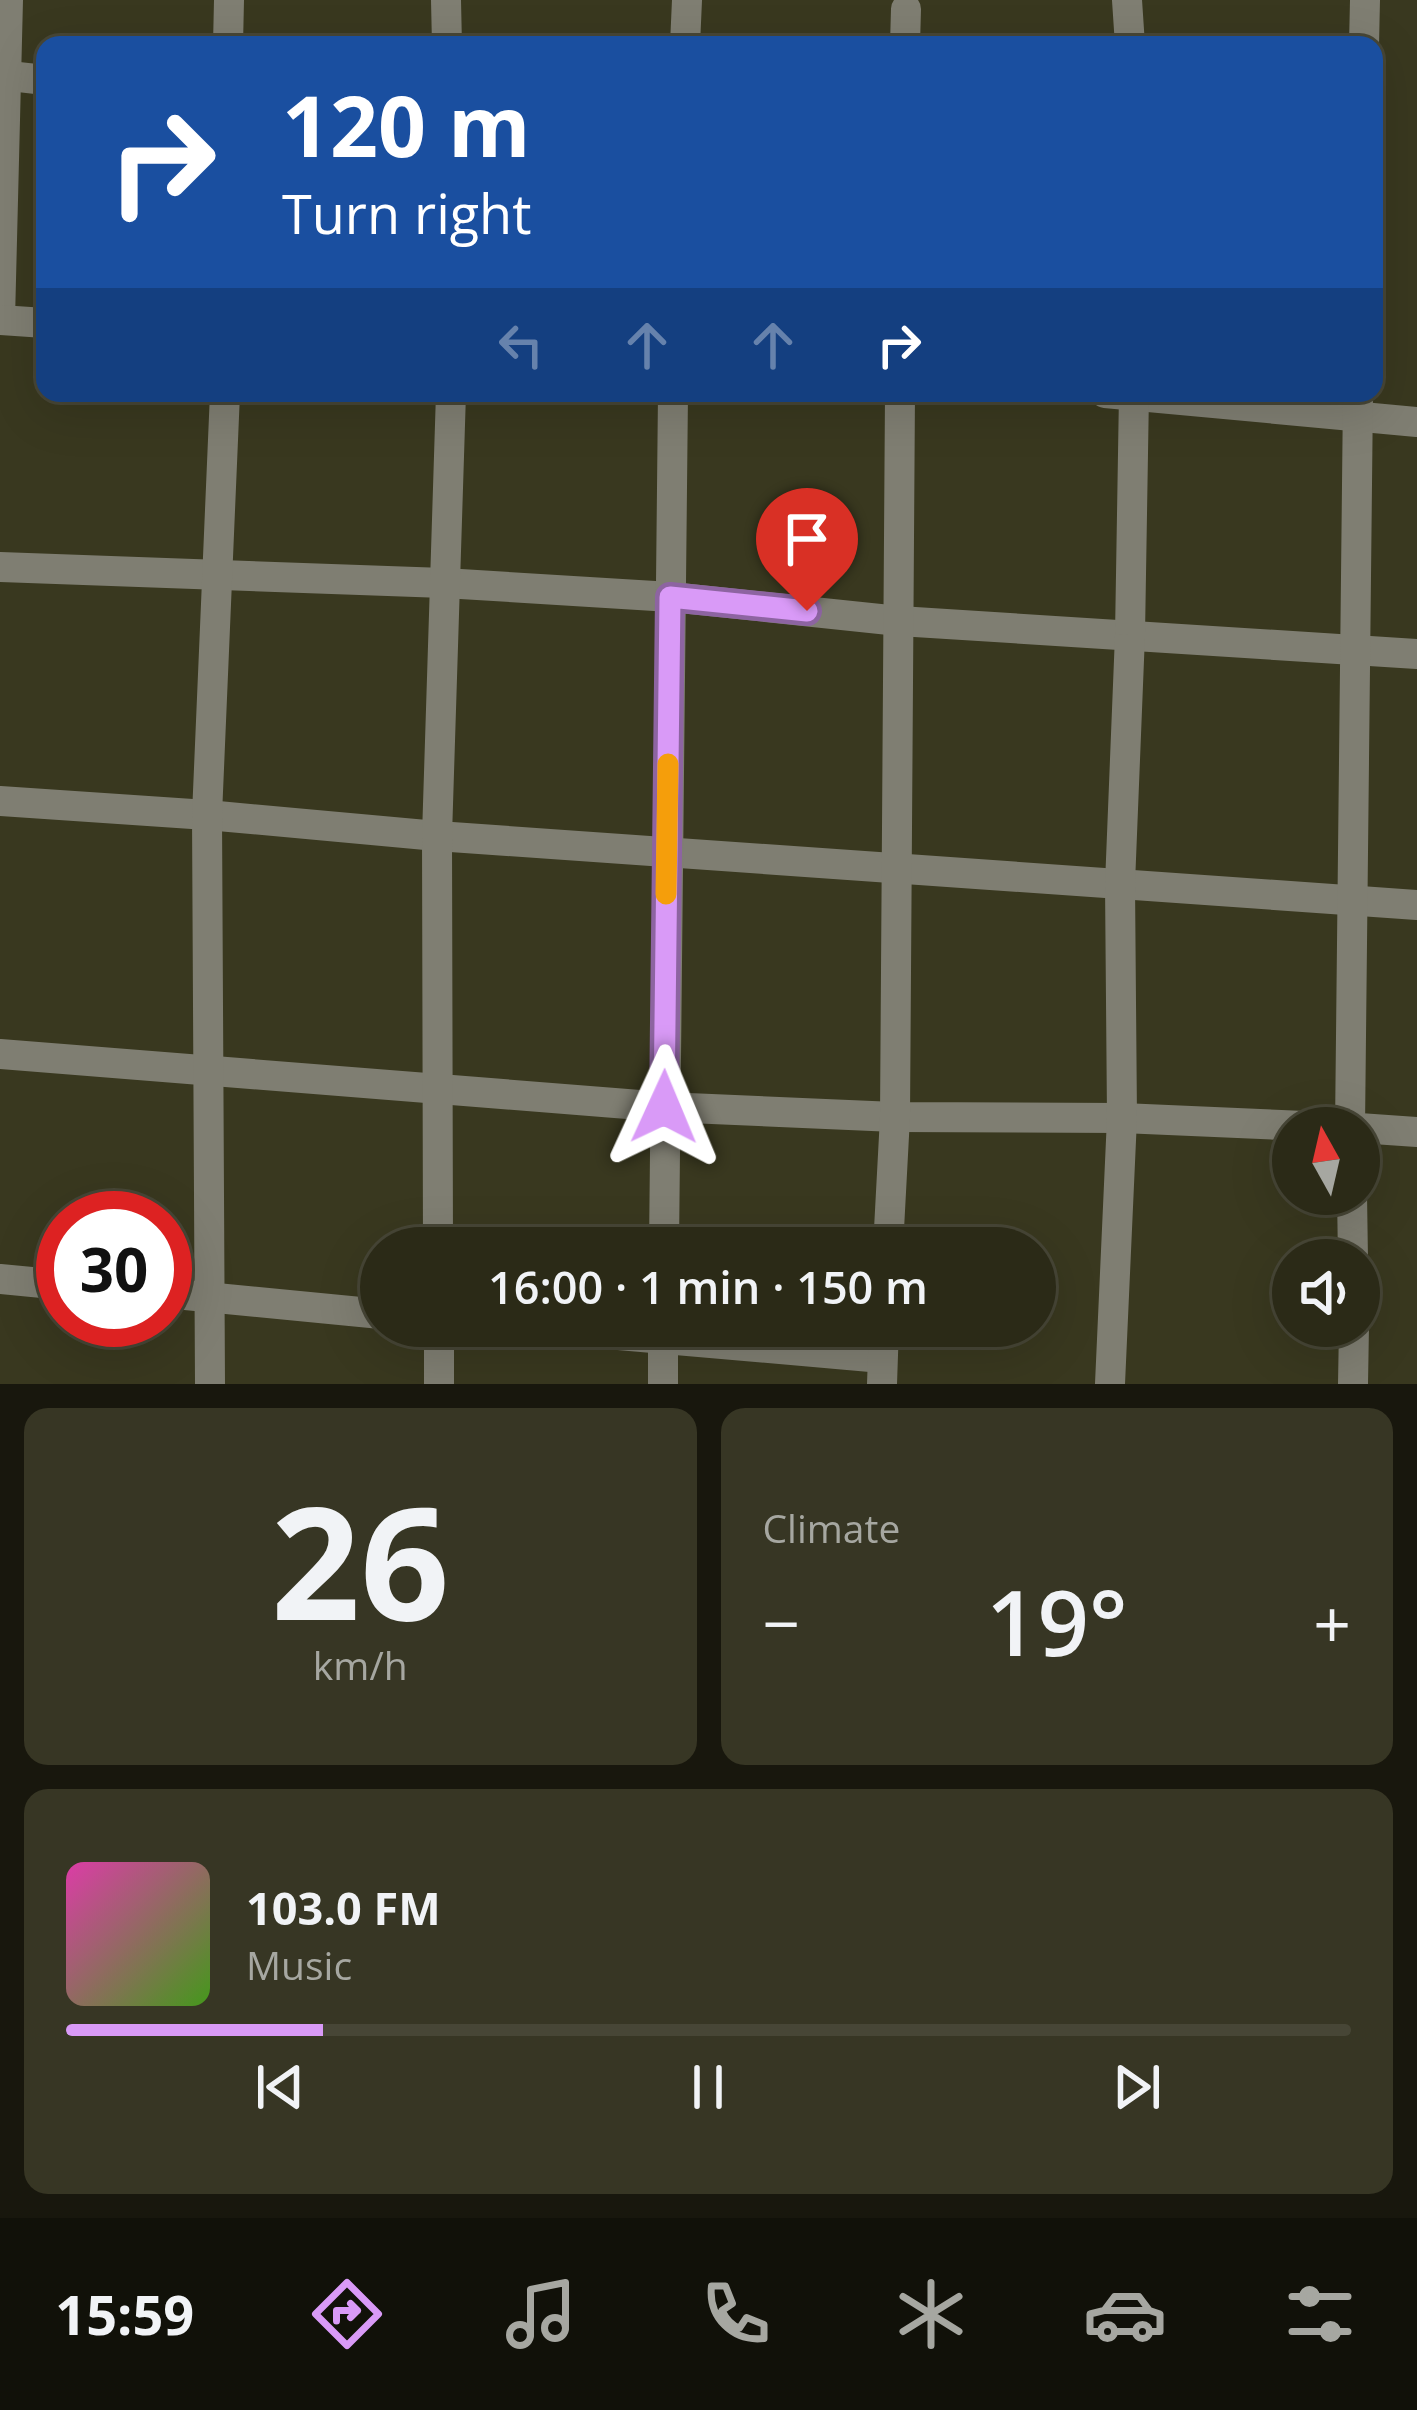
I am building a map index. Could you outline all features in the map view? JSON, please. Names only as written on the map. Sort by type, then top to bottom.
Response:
[{"type":"street","points":[[8,0],[0,320],[36,322]]},
{"type":"street","points":[[228,36],[229,0]]},
{"type":"street","points":[[446,0],[447,36]]},
{"type":"street","points":[[685,36],[687,0]]},
{"type":"street","points":[[1127,0],[1129,36]]},
{"type":"street","points":[[1364,36],[1365,0]]},
{"type":"street","points":[[905,36],[906,9]]},
{"type":"street","points":[[3,75],[36,79]]},
{"type":"street","points":[[210,1384],[207,815],[225,402]]},
{"type":"street","points":[[438,1227],[437,836],[451,402]]},
{"type":"street","points":[[664,1227],[673,402]]},
{"type":"street","points":[[889,1227],[895,1117],[900,402]]},
{"type":"street","points":[[1110,1384],[1122,1118],[1120,884],[1130,635],[1124,402]]},
{"type":"street","points":[[1293,402],[1357,405],[1417,422]]},
{"type":"street","points":[[1354,1107],[1357,405]]},
{"type":"street","points":[[0,567],[444,583],[670,597],[898,621],[1417,654]]},
{"type":"street","points":[[0,801],[1417,904]]},
{"type":"street","points":[[0,1054],[664,1107],[1272,1124]]},
{"type":"street","points":[[1380,1130],[1417,1132]]},
{"type":"street","points":[[0,1279],[36,1282]]},
{"type":"street","points":[[192,1295],[360,1312]]},
{"type":"street","points":[[439,1347],[439,1384]]},
{"type":"street","points":[[663,1347],[663,1384]]},
{"type":"street","points":[[747,1347],[882,1371]]},
{"type":"street","points":[[1352,1384],[1353,1347]]},
{"type":"slow traffic","points":[[666,894],[668,764]]},
{"type":"route","points":[[664,1107],[670,597],[807,611]]}]
